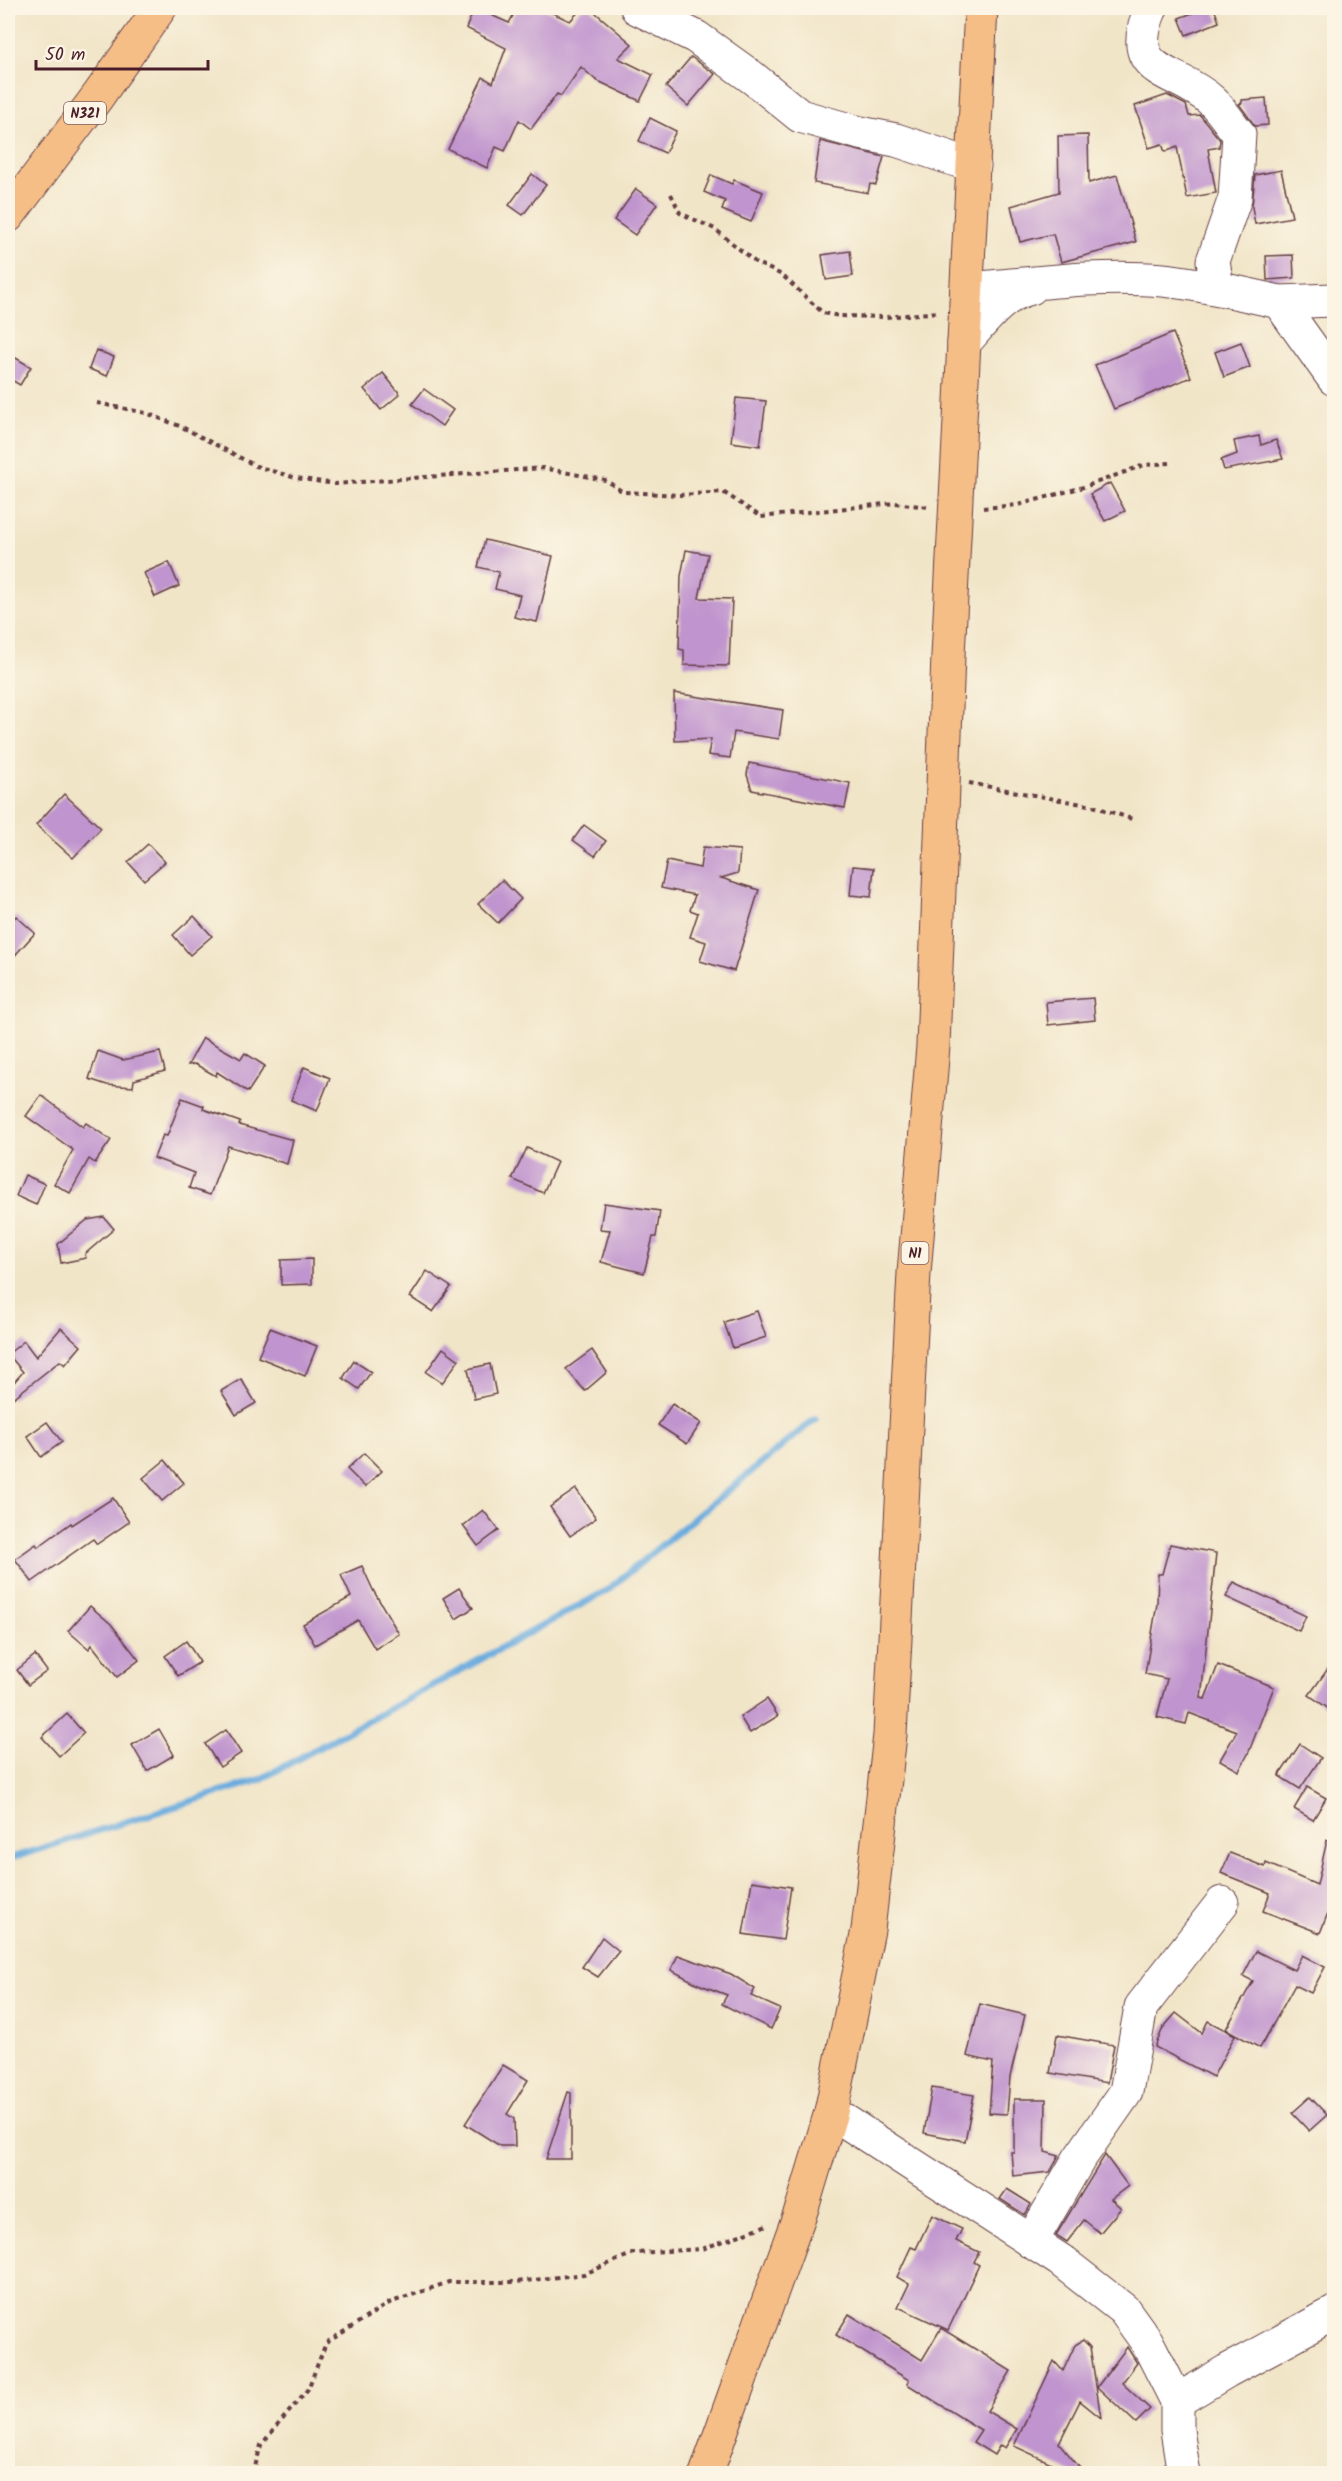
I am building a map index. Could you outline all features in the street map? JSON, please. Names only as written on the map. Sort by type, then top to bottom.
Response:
[{"type":"main road","name":"N321","points":[[8,216],[98,96],[160,8]]},
{"type":"main road","name":"N1","points":[[706,2474],[802,2208],[831,2112],[868,1930],[890,1735],[914,1273],[933,1046],[948,656],[981,8]]},
{"type":"street","points":[[637,8],[696,38],[753,78],[800,116],[860,133],[896,140],[974,166]]},
{"type":"street","points":[[1151,8],[1143,27],[1142,48],[1157,69],[1183,81],[1212,101],[1239,134],[1235,198],[1213,261],[1218,287]]},
{"type":"street","points":[[966,300],[1068,281],[1161,280],[1218,287],[1279,302],[1335,300]]},
{"type":"street","points":[[964,343],[999,305],[1021,290],[1068,281]]},
{"type":"street","points":[[1279,302],[1335,380]]},
{"type":"street","points":[[1031,2242],[1079,2159],[1126,2092],[1141,2007],[1222,1903]]},
{"type":"street","points":[[831,2112],[1060,2260],[1124,2310],[1147,2342],[1177,2401],[1177,2430],[1184,2474]]},
{"type":"street","points":[[1177,2401],[1227,2371],[1335,2313]]},
{"type":"path","points":[[671,194],[680,213],[715,229],[755,262],[782,275],[823,313],[840,316],[886,316],[966,300]]},
{"type":"path","points":[[97,403],[147,413],[173,423],[255,466],[296,478],[335,484],[543,468],[605,480],[623,492],[680,495],[723,492],[761,517],[895,503],[957,511],[1018,505],[1087,486],[1144,465],[1170,463]]},
{"type":"path","points":[[945,779],[1042,795],[1093,806],[1132,819]]},
{"type":"path","points":[[253,2474],[261,2445],[308,2389],[326,2343],[389,2303],[449,2282],[516,2282],[584,2274],[634,2253],[702,2249],[760,2229],[802,2208]]},
{"type":"building","points":[[475,8],[509,23],[517,8],[542,8],[570,21],[582,8],[590,8],[632,44],[618,58],[653,75],[640,101],[596,80],[581,67],[561,96],[557,94],[531,129],[519,120],[505,151],[496,147],[487,168],[448,149],[483,77],[493,83],[506,48],[466,28]]},
{"type":"building","points":[[1206,8],[1214,8],[1219,22],[1186,35],[1179,18]]},
{"type":"building","points":[[691,57],[715,74],[688,106],[666,87]]},
{"type":"building","points":[[1167,95],[1186,105],[1189,116],[1200,115],[1220,140],[1219,147],[1208,149],[1216,193],[1187,198],[1177,147],[1165,152],[1162,144],[1149,148],[1135,106]]},
{"type":"building","points":[[1266,98],[1268,125],[1255,126],[1239,104],[1242,100]]},
{"type":"building","points":[[650,118],[676,131],[665,153],[639,141]]},
{"type":"building","points":[[1088,135],[1089,183],[1117,175],[1136,242],[1061,262],[1053,234],[1020,242],[1011,206],[1059,192],[1058,136]]},
{"type":"building","points":[[820,141],[884,157],[876,185],[870,184],[868,193],[814,183]]},
{"type":"building","points":[[1281,170],[1292,217],[1255,224],[1252,207],[1255,175]]},
{"type":"building","points":[[532,174],[546,185],[523,215],[509,205]]},
{"type":"building","points":[[711,175],[732,184],[734,180],[763,192],[751,222],[722,210],[725,201],[704,192]]},
{"type":"building","points":[[636,189],[657,204],[635,235],[614,220]]},
{"type":"building","points":[[850,251],[853,276],[826,280],[822,255]]},
{"type":"building","points":[[1293,255],[1294,278],[1267,280],[1266,256]]},
{"type":"building","points":[[1173,333],[1191,377],[1114,409],[1095,365]]},
{"type":"building","points":[[1241,342],[1250,367],[1224,377],[1215,352]]},
{"type":"building","points":[[96,350],[114,357],[107,376],[89,369]]},
{"type":"building","points":[[14,357],[31,367],[20,385],[8,378],[8,367]]},
{"type":"building","points":[[383,373],[400,394],[381,410],[364,389]]},
{"type":"building","points":[[424,389],[453,410],[442,426],[412,404]]},
{"type":"building","points":[[736,398],[766,401],[760,446],[731,442]]},
{"type":"building","points":[[1259,436],[1261,445],[1276,440],[1283,459],[1224,470],[1221,460],[1237,454],[1234,441]]},
{"type":"building","points":[[1110,483],[1125,511],[1105,521],[1090,494]]},
{"type":"building","points":[[485,540],[553,556],[537,622],[514,617],[520,595],[495,589],[499,572],[478,567]]},
{"type":"building","points":[[686,550],[708,554],[699,598],[732,599],[729,666],[684,665],[684,650],[679,649],[681,576]]},
{"type":"building","points":[[169,562],[179,586],[155,597],[144,573]]},
{"type":"building","points":[[674,693],[783,710],[779,739],[734,732],[730,758],[708,755],[711,739],[675,741]]},
{"type":"building","points":[[749,763],[850,783],[845,808],[752,790],[747,775]]},
{"type":"building","points":[[64,794],[101,828],[73,858],[36,825]]},
{"type":"building","points":[[584,825],[606,841],[595,856],[573,840]]},
{"type":"building","points":[[148,844],[165,862],[144,880],[128,862]]},
{"type":"building","points":[[703,847],[740,850],[738,873],[721,878],[759,890],[734,971],[700,961],[706,942],[690,937],[698,913],[690,910],[695,895],[661,888],[667,861],[700,868]]},
{"type":"building","points":[[853,866],[874,868],[871,897],[850,895]]},
{"type":"building","points":[[502,880],[521,899],[498,923],[478,904]]},
{"type":"building","points":[[16,916],[35,933],[8,963],[8,925]]},
{"type":"building","points":[[194,916],[212,936],[190,955],[173,935]]},
{"type":"building","points":[[1093,998],[1095,1020],[1048,1025],[1046,1002]]},
{"type":"building","points":[[203,1038],[241,1059],[245,1053],[265,1066],[248,1092],[217,1072],[216,1076],[195,1064],[188,1065]]},
{"type":"building","points":[[98,1051],[123,1060],[160,1052],[165,1071],[134,1080],[133,1087],[107,1085],[89,1079]]},
{"type":"building","points":[[304,1067],[330,1078],[317,1111],[291,1100]]},
{"type":"building","points":[[41,1095],[83,1127],[86,1123],[111,1140],[95,1163],[89,1159],[70,1193],[54,1184],[73,1150],[26,1116]]},
{"type":"building","points":[[182,1098],[204,1106],[203,1109],[240,1122],[239,1125],[293,1140],[287,1164],[228,1146],[210,1195],[189,1188],[194,1173],[154,1158],[163,1135],[167,1136]]},
{"type":"building","points":[[527,1148],[557,1162],[543,1193],[512,1179]]},
{"type":"building","points":[[25,1175],[45,1184],[36,1205],[16,1196]]},
{"type":"building","points":[[604,1203],[660,1211],[656,1237],[653,1237],[644,1273],[601,1262],[610,1230],[600,1229]]},
{"type":"building","points":[[104,1217],[114,1229],[85,1254],[86,1258],[61,1263],[58,1244],[87,1220]]},
{"type":"building","points":[[312,1259],[312,1284],[281,1285],[281,1260]]},
{"type":"building","points":[[427,1271],[451,1287],[433,1312],[410,1297]]},
{"type":"building","points":[[757,1311],[766,1337],[733,1348],[724,1322]]},
{"type":"building","points":[[61,1328],[81,1346],[65,1365],[60,1361],[12,1399],[8,1394],[8,1389],[23,1372],[8,1354],[24,1341],[36,1357]]},
{"type":"building","points":[[270,1328],[317,1346],[305,1376],[258,1357]]},
{"type":"building","points":[[443,1348],[459,1360],[442,1383],[426,1372]]},
{"type":"building","points":[[592,1350],[607,1372],[585,1391],[566,1369]]},
{"type":"building","points":[[354,1361],[371,1372],[359,1389],[343,1378]]},
{"type":"building","points":[[490,1364],[496,1394],[474,1399],[468,1369]]},
{"type":"building","points":[[241,1379],[256,1403],[236,1415],[221,1391]]},
{"type":"building","points":[[672,1404],[701,1423],[687,1444],[658,1425]]},
{"type":"building","points":[[47,1422],[62,1442],[41,1457],[27,1436]]},
{"type":"building","points":[[364,1453],[382,1471],[365,1487],[347,1469]]},
{"type":"building","points":[[165,1460],[184,1483],[162,1501],[143,1478]]},
{"type":"building","points":[[576,1489],[596,1518],[570,1536],[550,1507]]},
{"type":"building","points":[[113,1498],[129,1522],[97,1544],[93,1539],[32,1582],[15,1559],[36,1544],[38,1547],[71,1523],[72,1525]]},
{"type":"building","points":[[483,1510],[499,1530],[478,1546],[463,1526]]},
{"type":"building","points":[[1170,1544],[1216,1553],[1201,1698],[1205,1699],[1218,1665],[1274,1687],[1239,1771],[1220,1760],[1237,1731],[1189,1713],[1186,1724],[1157,1717],[1167,1679],[1145,1674],[1157,1604],[1158,1574],[1162,1574]]},
{"type":"building","points":[[362,1566],[373,1590],[399,1634],[375,1649],[358,1620],[315,1645],[303,1624],[351,1597],[341,1575]]},
{"type":"building","points":[[1234,1582],[1306,1616],[1299,1631],[1226,1597]]},
{"type":"building","points":[[459,1588],[473,1608],[456,1619],[443,1598]]},
{"type":"building","points":[[90,1606],[111,1624],[139,1660],[117,1677],[92,1645],[89,1649],[68,1631]]},
{"type":"building","points":[[186,1641],[200,1662],[178,1676],[165,1656]]},
{"type":"building","points":[[35,1655],[47,1671],[28,1685],[17,1670]]},
{"type":"building","points":[[1335,1659],[1335,1713],[1309,1695]]},
{"type":"building","points":[[767,1699],[778,1716],[750,1733],[740,1717]]},
{"type":"building","points":[[67,1714],[84,1733],[59,1756],[42,1737]]},
{"type":"building","points":[[159,1729],[174,1755],[147,1771],[132,1745]]},
{"type":"building","points":[[226,1730],[241,1753],[220,1767],[205,1744]]},
{"type":"building","points":[[1300,1744],[1321,1758],[1300,1789],[1279,1776]]},
{"type":"building","points":[[1307,1787],[1326,1798],[1313,1820],[1294,1809]]},
{"type":"building","points":[[1327,1840],[1335,1841],[1335,1895],[1320,1933],[1263,1911],[1270,1893],[1221,1873],[1230,1853],[1265,1867],[1266,1863],[1317,1885]]},
{"type":"building","points":[[752,1881],[791,1887],[783,1940],[743,1934]]},
{"type":"building","points":[[602,1937],[619,1951],[598,1977],[582,1967]]},
{"type":"building","points":[[1256,1951],[1294,1970],[1302,1955],[1325,1967],[1311,1993],[1295,1985],[1260,2048],[1226,2029],[1253,1981],[1243,1976]]},
{"type":"building","points":[[678,1955],[731,1974],[755,1989],[751,1996],[780,2009],[771,2029],[722,2004],[727,1995],[671,1970]]},
{"type":"building","points":[[980,2004],[1025,2015],[1010,2077],[1007,2114],[989,2113],[993,2062],[967,2056]]},
{"type":"building","points":[[1176,2013],[1202,2033],[1208,2021],[1235,2035],[1213,2077],[1155,2047],[1163,2028]]},
{"type":"building","points":[[1057,2035],[1114,2045],[1107,2083],[1050,2073]]},
{"type":"building","points":[[503,2065],[528,2080],[507,2114],[514,2119],[515,2146],[500,2146],[465,2124]]},
{"type":"building","points":[[932,2088],[974,2095],[965,2141],[924,2133]]},
{"type":"building","points":[[568,2092],[571,2093],[571,2159],[546,2159]]},
{"type":"building","points":[[1310,2097],[1327,2115],[1309,2131],[1292,2113]]},
{"type":"building","points":[[1014,2099],[1046,2099],[1045,2152],[1059,2156],[1050,2172],[1013,2176],[1011,2152],[1014,2152]]},
{"type":"building","points":[[1105,2155],[1128,2186],[1111,2199],[1121,2208],[1100,2233],[1084,2220],[1067,2242],[1056,2235]]},
{"type":"building","points":[[1007,2189],[1031,2204],[1025,2215],[1000,2199]]},
{"type":"building","points":[[932,2215],[962,2229],[956,2241],[979,2252],[974,2262],[979,2265],[948,2330],[898,2307],[909,2284],[897,2277],[911,2247],[916,2249]]},
{"type":"building","points":[[849,2314],[922,2360],[941,2328],[1011,2371],[987,2411],[1017,2429],[1005,2448],[1000,2445],[994,2455],[973,2442],[981,2430],[907,2384],[909,2380],[836,2335]]},
{"type":"building","points":[[1083,2340],[1090,2347],[1101,2418],[1080,2401],[1059,2443],[1085,2474],[1075,2474],[1014,2446],[1054,2361],[1063,2371],[1075,2345]]},
{"type":"building","points":[[1127,2347],[1137,2363],[1122,2383],[1150,2409],[1136,2423],[1097,2387]]},
{"type":"waterway","points":[[8,1859],[259,1780],[606,1591],[815,1419]]}]
